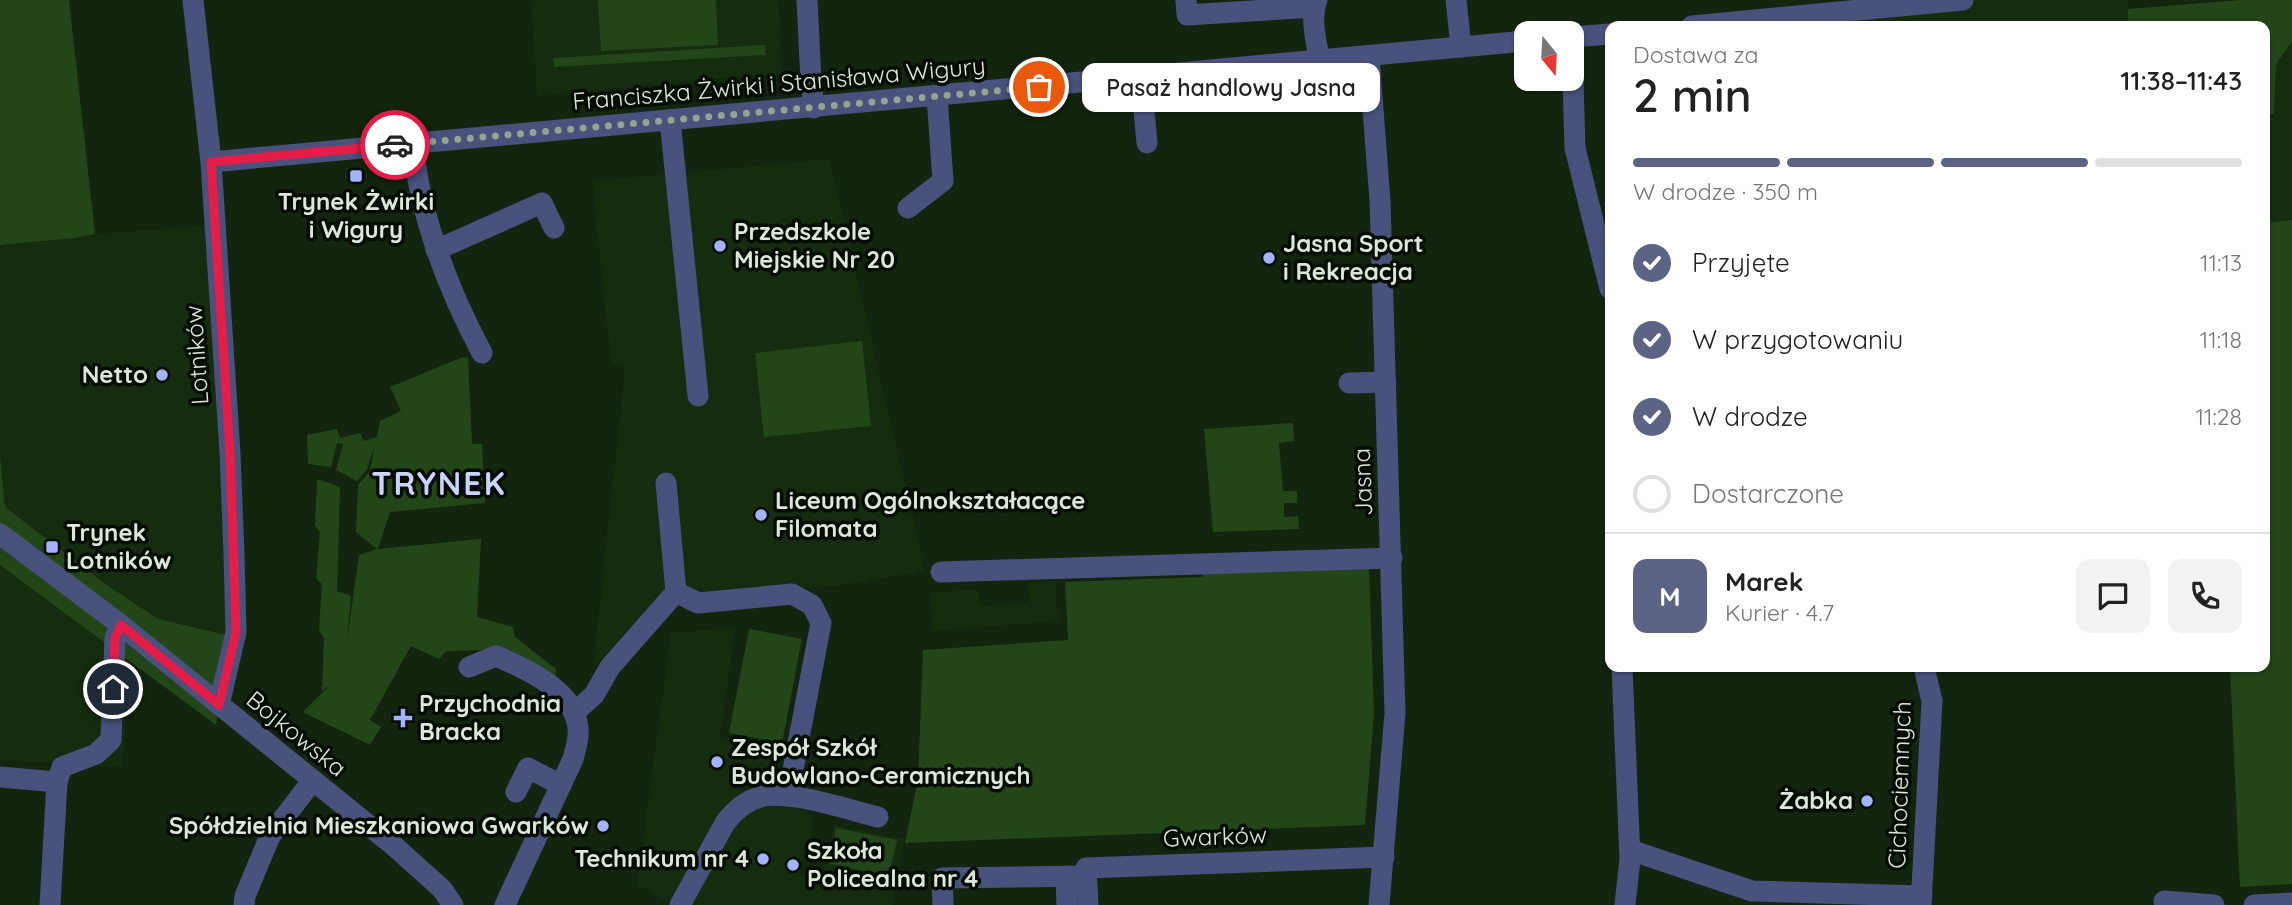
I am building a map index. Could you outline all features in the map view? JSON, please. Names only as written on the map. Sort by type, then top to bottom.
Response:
[{"type":"street","name":"Lotników","points":[[193,0],[211,162],[230,453],[236,632],[219,705]]},
{"type":"street","points":[[807,0],[810,81],[814,108]]},
{"type":"street","points":[[1186,0],[1187,15],[1316,4],[1315,36],[1320,61]]},
{"type":"street","points":[[1456,0],[1461,47]]},
{"type":"street","points":[[1745,21],[1963,0]]},
{"type":"street","points":[[1584,36],[1605,34]]},
{"type":"street","name":"Franciszka Żwirki i Stanisława Wigury","points":[[211,162],[1514,42]]},
{"type":"street","name":"Jasna","points":[[1369,57],[1380,201],[1395,713],[1379,905]]},
{"type":"street","points":[[1141,77],[1147,143]]},
{"type":"street","points":[[1573,91],[1575,148],[1601,218],[1605,250]]},
{"type":"street","points":[[908,208],[943,181],[937,96]]},
{"type":"street","points":[[670,120],[698,396]]},
{"type":"street","points":[[413,144],[416,174],[436,250],[469,330],[482,353]]},
{"type":"street","points":[[436,250],[542,203],[554,228]]},
{"type":"street","points":[[1349,383],[1386,382]]},
{"type":"street","points":[[574,713],[594,695],[610,667],[676,592],[666,483]]},
{"type":"street","name":"Bojkowska","points":[[0,534],[121,625],[313,780],[442,888],[453,905]]},
{"type":"street","points":[[941,572],[1392,558]]},
{"type":"street","points":[[676,592],[698,603],[792,594],[812,605],[821,623],[788,796]]},
{"type":"street","points":[[50,905],[57,782],[62,766],[96,754],[111,740],[115,638],[121,625]]},
{"type":"street","points":[[469,667],[496,656],[517,665],[561,693],[574,713],[579,735],[573,759],[505,905]]},
{"type":"street","points":[[1622,672],[1630,850],[1625,905]]},
{"type":"street","name":"Cichociemnych","points":[[1921,900],[1932,701],[1925,672]]},
{"type":"street","points":[[516,792],[528,768],[561,785]]},
{"type":"street","points":[[0,777],[57,782]]},
{"type":"street","points":[[244,905],[245,896],[270,836],[313,780]]},
{"type":"street","points":[[680,905],[725,823],[734,812],[762,796],[788,796],[878,817]]},
{"type":"street","points":[[1630,850],[1752,891],[1921,900]]},
{"type":"street","name":"Gwarków","points":[[1076,876],[1086,868],[1384,857]]},
{"type":"street","points":[[943,905],[942,878],[1076,876]]},
{"type":"street","points":[[1067,905],[1076,876]]},
{"type":"street","points":[[1076,876],[1088,905]]},
{"type":"street","points":[[2164,901],[2214,905]]},
{"type":"street","points":[[2254,905],[2292,904]]},
{"type":"shaded area","points":[[0,0],[69,0],[95,234],[0,245]]},
{"type":"shaded area","points":[[531,0],[778,0],[782,73],[537,96]]},
{"type":"shaded area","points":[[598,0],[716,0],[718,45],[601,51]]},
{"type":"shaded area","points":[[1963,0],[2128,0],[2128,21],[1832,21],[1831,12]]},
{"type":"shaded area","points":[[2241,0],[2292,0],[2292,42],[2276,64],[2274,114],[2270,114],[2270,21],[2128,21],[2128,9]]},
{"type":"shaded area","points":[[2292,42],[2292,220],[2270,222],[2270,114],[2274,114],[2276,64]]},
{"type":"shaded area","points":[[765,45],[766,55],[554,67],[553,58]]},
{"type":"shaded area","points":[[830,159],[925,571],[835,586],[693,596],[662,592],[593,668],[625,371],[621,366],[611,364],[592,181]]},
{"type":"shaded area","points":[[2292,220],[2292,884],[2240,887],[2230,672],[2270,672],[2270,222]]},
{"type":"shaded area","points":[[209,225],[227,635],[158,619],[101,581],[5,507],[0,455],[0,245]]},
{"type":"shaded area","points":[[862,341],[871,426],[764,437],[755,353]]},
{"type":"shaded area","points":[[463,357],[468,358],[472,444],[482,444],[485,503],[390,512],[378,549],[481,539],[477,617],[513,627],[515,637],[556,669],[555,683],[492,650],[447,651],[439,659],[411,646],[370,720],[381,727],[370,745],[303,712],[331,684],[322,691],[324,638],[319,631],[322,584],[316,578],[320,532],[315,526],[317,479],[340,487],[337,591],[351,596],[347,641],[359,555],[377,549],[356,532],[358,485],[370,471],[374,448],[367,469],[357,481],[336,470],[343,444],[337,443],[331,467],[308,464],[307,435],[337,429],[340,438],[360,433],[364,441],[377,437],[380,421],[401,411],[390,387]]},
{"type":"shaded area","points":[[1293,423],[1294,441],[1279,443],[1283,491],[1297,491],[1297,503],[1284,503],[1284,517],[1298,516],[1299,529],[1213,532],[1204,429]]},
{"type":"shaded area","points":[[0,455],[5,507],[101,581],[158,619],[227,635],[216,725],[0,565]]},
{"type":"shaded area","points":[[0,565],[128,659],[123,767],[0,760]]},
{"type":"shaded area","points":[[1369,567],[1374,713],[1365,825],[905,843],[918,779],[923,650],[1068,640],[1065,582],[1203,577],[1203,572]]},
{"type":"shaded area","points":[[1055,581],[1058,621],[933,631],[930,593],[978,589],[980,606],[1029,602],[1028,583]]},
{"type":"shaded area","name":"Zespół Szkół Budowlano-Ceramicznych","points":[[735,627],[720,739],[782,748],[777,777],[741,788],[748,802],[790,806],[812,815],[809,849],[804,848],[799,874],[822,878],[834,825],[905,839],[892,905],[674,905],[637,885],[671,633]]},
{"type":"shaded area","points":[[749,629],[802,639],[782,743],[729,733]]},
{"type":"shaded area","points":[[836,828],[897,840],[889,876],[829,864]]},
{"type":"way so far","points":[[395,145],[1039,87]]},
{"type":"place","name":"Pasaż handlowy Jasna","points":[[1039,87]]},
{"type":"place","name":"Trynek Żwirki i Wigury","points":[[356,176]]},
{"type":"place","name":"Przedszkole Miejskie Nr 20","points":[[720,246]]},
{"type":"place","name":"Jasna Sport i Rekreacja","points":[[1269,258]]},
{"type":"place","name":"Netto","points":[[162,375]]},
{"type":"place","name":"Liceum Ogólnokształacące Filomata","points":[[761,515]]},
{"type":"place","name":"Trynek Lotników","points":[[52,547]]},
{"type":"place","name":"Przychodnia Bracka","points":[[403,718]]},
{"type":"place","name":"Zespół Szkół Budowlano-Ceramicznych","points":[[717,762]]},
{"type":"place","name":"Żabka","points":[[1867,801]]},
{"type":"place","name":"Spółdzielnia Mieszkaniowa Gwarków","points":[[603,826]]},
{"type":"place","name":"Technikum nr 4","points":[[763,859]]},
{"type":"place","name":"Szkoła Policealna nr 4","points":[[793,865]]},
{"type":"district","name":"TRYNEK","points":[[439,484]]},
{"type":"route","points":[[113,689],[115,638],[121,625],[219,705],[236,632],[230,453],[211,162],[395,145]]}]
